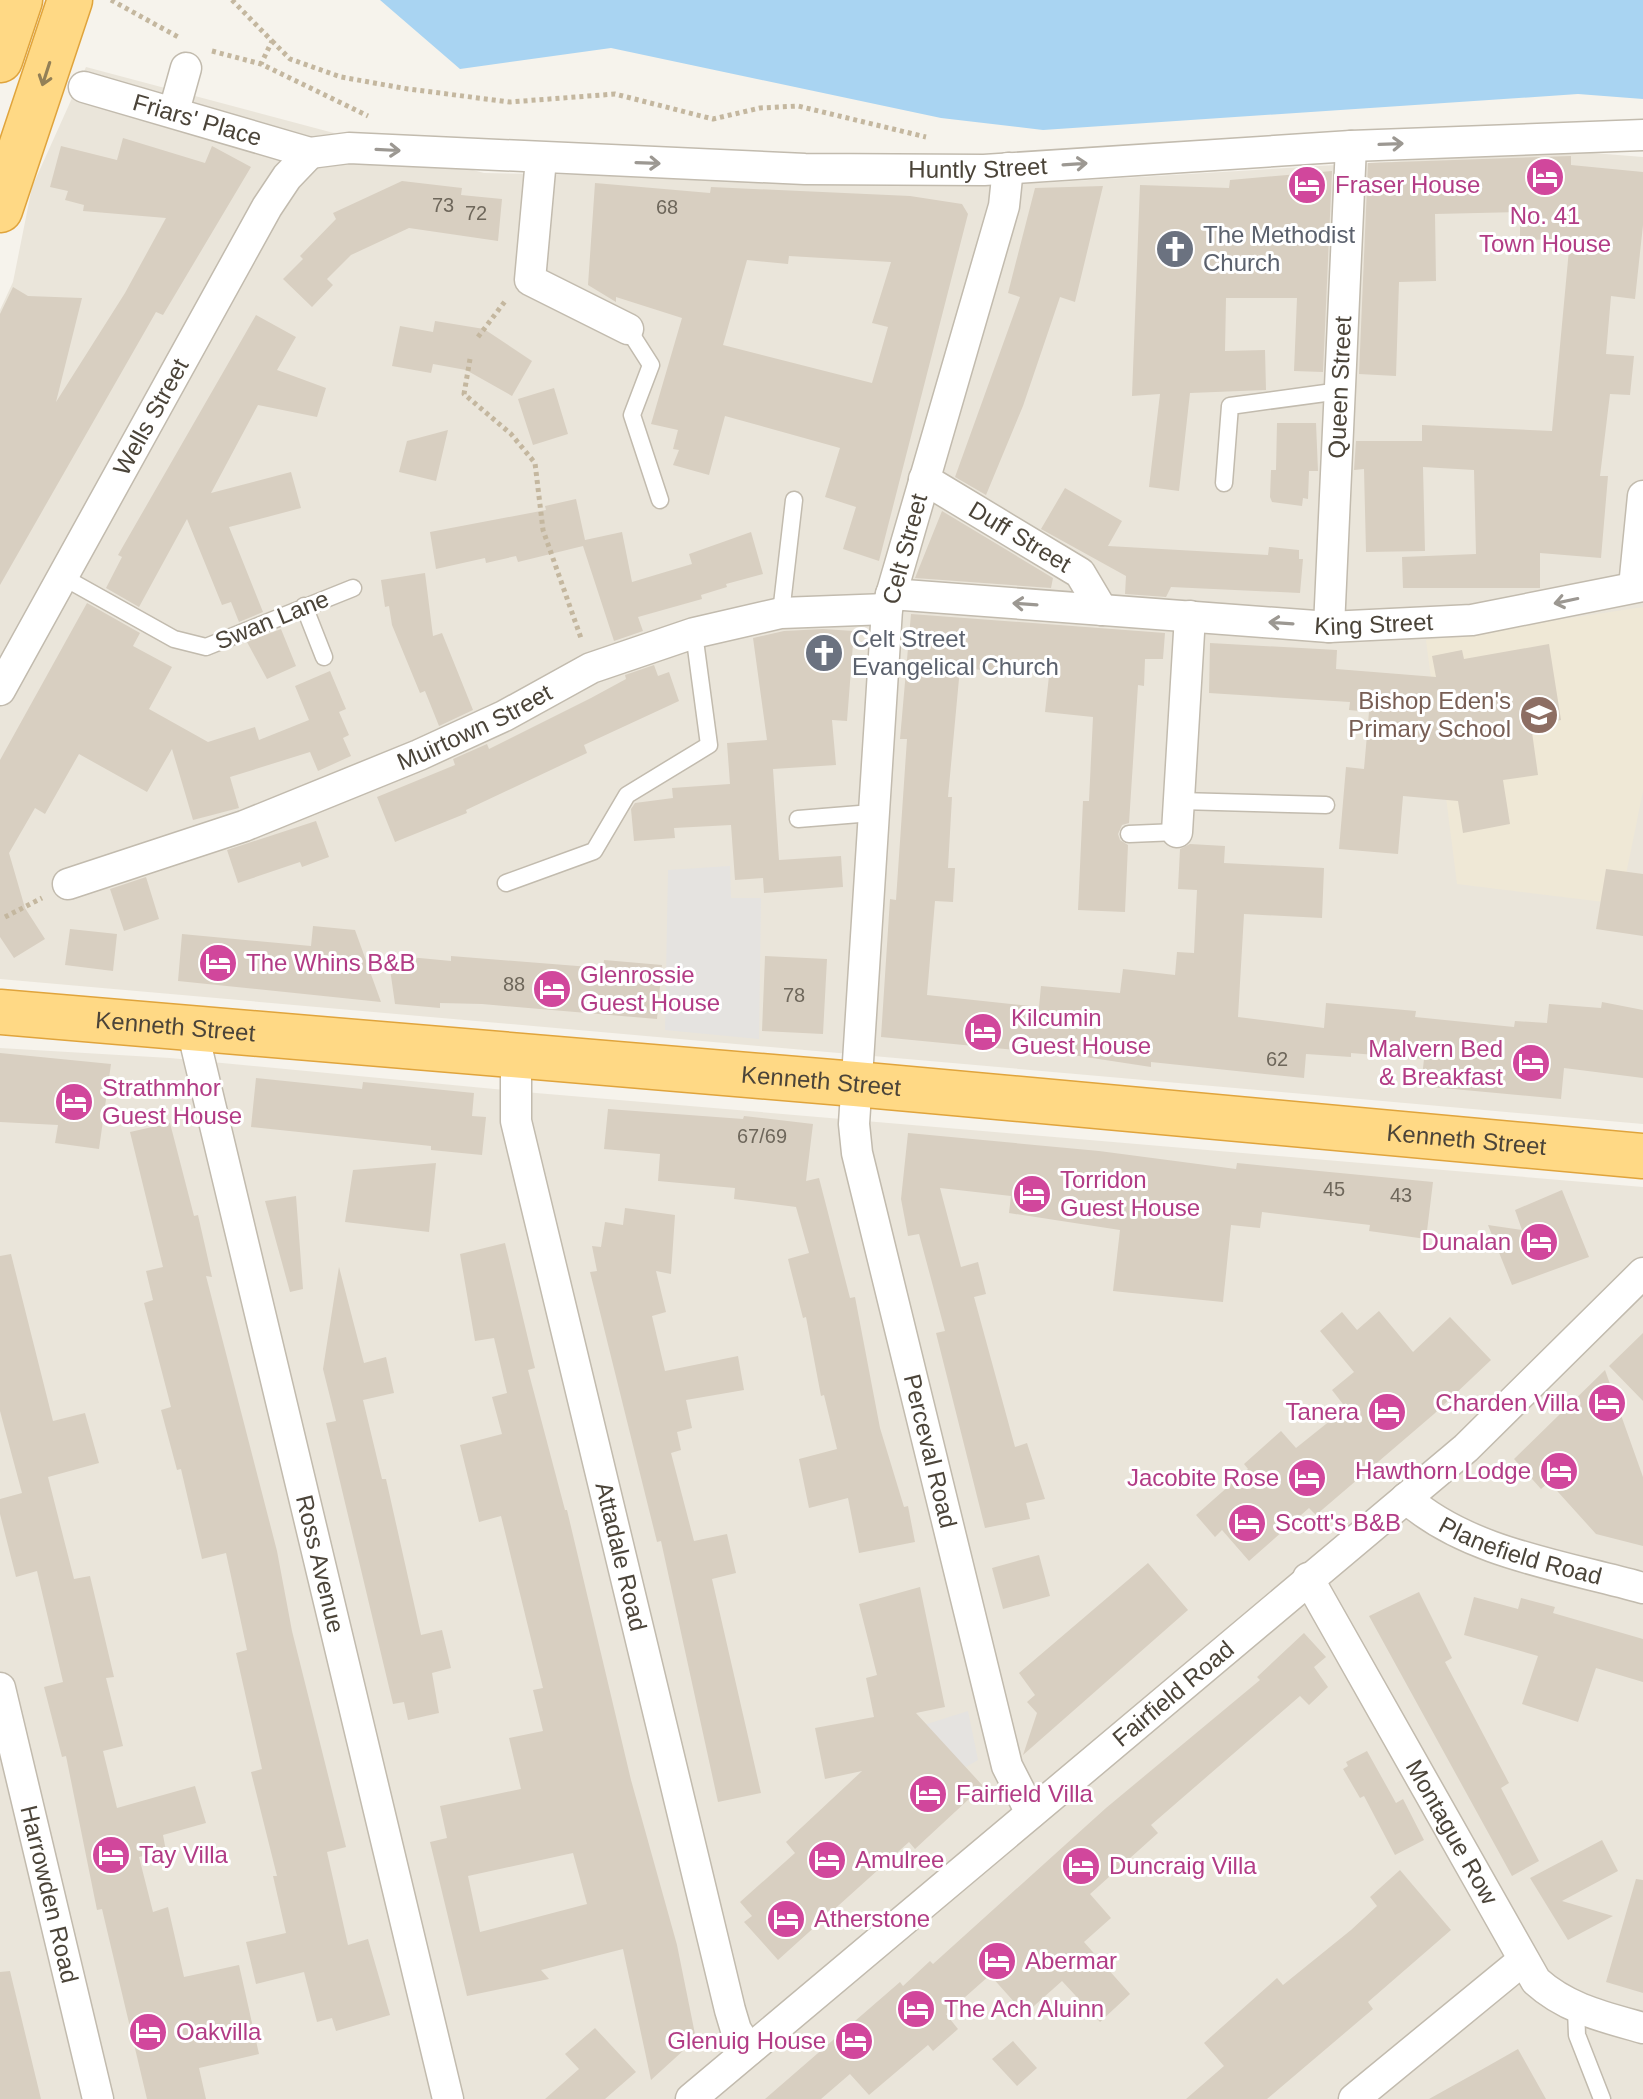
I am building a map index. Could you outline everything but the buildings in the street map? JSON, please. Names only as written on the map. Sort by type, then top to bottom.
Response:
[{"type":"highway","points":[[0,60],[20,0]]},
{"type":"highway","points":[[0,210],[70,0]]},
{"type":"highway","name":"Kenneth Street","points":[[0,1012],[855,1084],[1643,1156]]},
{"type":"street","points":[[174,111],[186,68]]},
{"type":"street","name":"Friars' Place","points":[[84,87],[310,153]]},
{"type":"street","name":"Huntly Street","points":[[310,153],[349,148],[805,169],[1008,168],[1351,146],[1643,135]]},
{"type":"street","name":"Queen Street","points":[[1329,627],[1351,146]]},
{"type":"street","name":"Wells Street","points":[[0,690],[267,207],[287,177],[310,153]]},
{"type":"street","points":[[541,159],[530,280],[628,329]]},
{"type":"street","name":"Celt Street","points":[[855,1084],[889,601],[1004,206],[1008,168]]},
{"type":"street","name":"Duff Street","points":[[924,479],[1080,573],[1102,610]]},
{"type":"street","points":[[1638,586],[1643,496]]},
{"type":"street","name":"King Street","points":[[1102,610],[1329,627],[1472,620],[1638,586]]},
{"type":"street","name":"Muirtown Street","points":[[68,884],[244,826],[419,755],[504,716],[591,668],[694,633],[781,613],[889,601],[1102,610]]},
{"type":"street","points":[[1177,832],[1190,616]]},
{"type":"street","name":"Ross Avenue","points":[[192,1029],[448,2099]]},
{"type":"street","name":"Attadale Road","points":[[516,1057],[514,1088],[520,1136],[730,2010],[736,2030],[749,2050]]},
{"type":"street","name":"Perceval Road","points":[[855,1084],[854,1124],[861,1168],[1007,1766],[1031,1813]]},
{"type":"street","name":"Fairfield Road","points":[[691,2099],[1406,1498],[1526,1392],[1643,1273]]},
{"type":"street","name":"Planefield Road","points":[[1406,1498],[1440,1525],[1473,1541],[1643,1588]]},
{"type":"street","name":"Montague Row","points":[[1308,1578],[1522,1961],[1554,1997],[1576,2009],[1643,2028]]},
{"type":"street","name":"Harrowden Road","points":[[0,1688],[98,2099]]},
{"type":"street","points":[[1354,2099],[1522,1961]]},
{"type":"lane","points":[[628,329],[651,365],[632,415],[660,500]]},
{"type":"lane","points":[[1224,483],[1230,406],[1340,391]]},
{"type":"lane","points":[[781,613],[794,500]]},
{"type":"lane","name":"Swan Lane","points":[[63,577],[174,639],[206,647],[353,588]]},
{"type":"lane","points":[[304,606],[324,657]]},
{"type":"lane","points":[[506,883],[594,851],[627,795],[709,745],[694,633]]},
{"type":"lane","points":[[1180,801],[1326,805]]},
{"type":"lane","points":[[798,819],[872,813]]},
{"type":"lane","points":[[1129,834],[1177,832]]},
{"type":"lane","points":[[1576,2009],[1577,2035],[1602,2099]]},
{"type":"path","points":[[232,0],[290,59],[341,77],[510,102],[615,94],[713,119],[760,108],[798,106],[921,134],[933,141]]},
{"type":"path","points":[[272,41],[261,64],[382,122],[383,149]]},
{"type":"path","points":[[478,337],[501,304],[530,280]]},
{"type":"path","points":[[470,359],[464,394],[511,434],[535,463],[543,530],[591,668]]},
{"type":"path","points":[[5,917],[68,884]]},
{"type":"shaded area","points":[[86,67],[484,173],[1040,183],[1568,151],[1643,157],[1643,1124],[0,979],[0,310],[13,282],[32,187]]},
{"type":"shaded area","name":"Bishop Eden's Primary School","points":[[1643,607],[1643,791],[1620,904],[1457,884],[1426,640]]},
{"type":"shaded area","points":[[730,866],[731,898],[761,898],[759,1039],[665,1030],[668,870]]},
{"type":"shaded area","points":[[0,1048],[170,1058],[536,1093],[1643,1187],[1643,2099],[0,2099]]},
{"type":"shaded area","points":[[968,1711],[978,1760],[966,1767],[902,1732]]},
{"type":"water","points":[[380,0],[1643,0],[1643,99],[1578,94],[1043,130],[941,118],[611,48],[460,69]]},
{"type":"place","name":"No. 41 Town House","points":[[1545,177]]},
{"type":"place","name":"Fraser House","points":[[1307,185]]},
{"type":"place","name":"The Methodist Church","points":[[1175,249]]},
{"type":"place","name":"Celt Street Evangelical Church","points":[[824,653]]},
{"type":"place","name":"Bishop Eden's Primary School","points":[[1539,715]]},
{"type":"place","name":"The Whins B&B","points":[[218,963]]},
{"type":"place","name":"Glenrossie Guest House","points":[[552,989]]},
{"type":"place","name":"Kilcumin Guest House","points":[[983,1032]]},
{"type":"place","name":"Malvern Bed & Breakfast","points":[[1531,1063]]},
{"type":"place","name":"Strathmhor Guest House","points":[[74,1102]]},
{"type":"place","name":"Torridon Guest House","points":[[1032,1194]]},
{"type":"place","name":"Dunalan","points":[[1539,1242]]},
{"type":"place","name":"Charden Villa","points":[[1607,1403]]},
{"type":"place","name":"Tanera","points":[[1387,1412]]},
{"type":"place","name":"Hawthorn Lodge","points":[[1559,1471]]},
{"type":"place","name":"Jacobite Rose","points":[[1307,1478]]},
{"type":"place","name":"Scott's B&B","points":[[1247,1523]]},
{"type":"place","name":"Fairfield Villa","points":[[928,1794]]},
{"type":"place","name":"Tay Villa","points":[[111,1855]]},
{"type":"place","name":"Amulree","points":[[827,1860]]},
{"type":"place","name":"Duncraig Villa","points":[[1081,1866]]},
{"type":"place","name":"Atherstone","points":[[786,1919]]},
{"type":"place","name":"Abermar","points":[[997,1961]]},
{"type":"place","name":"The Ach Aluinn","points":[[916,2009]]},
{"type":"place","name":"Oakvilla","points":[[148,2032]]},
{"type":"place","name":"Glenuig House","points":[[854,2041]]}]
